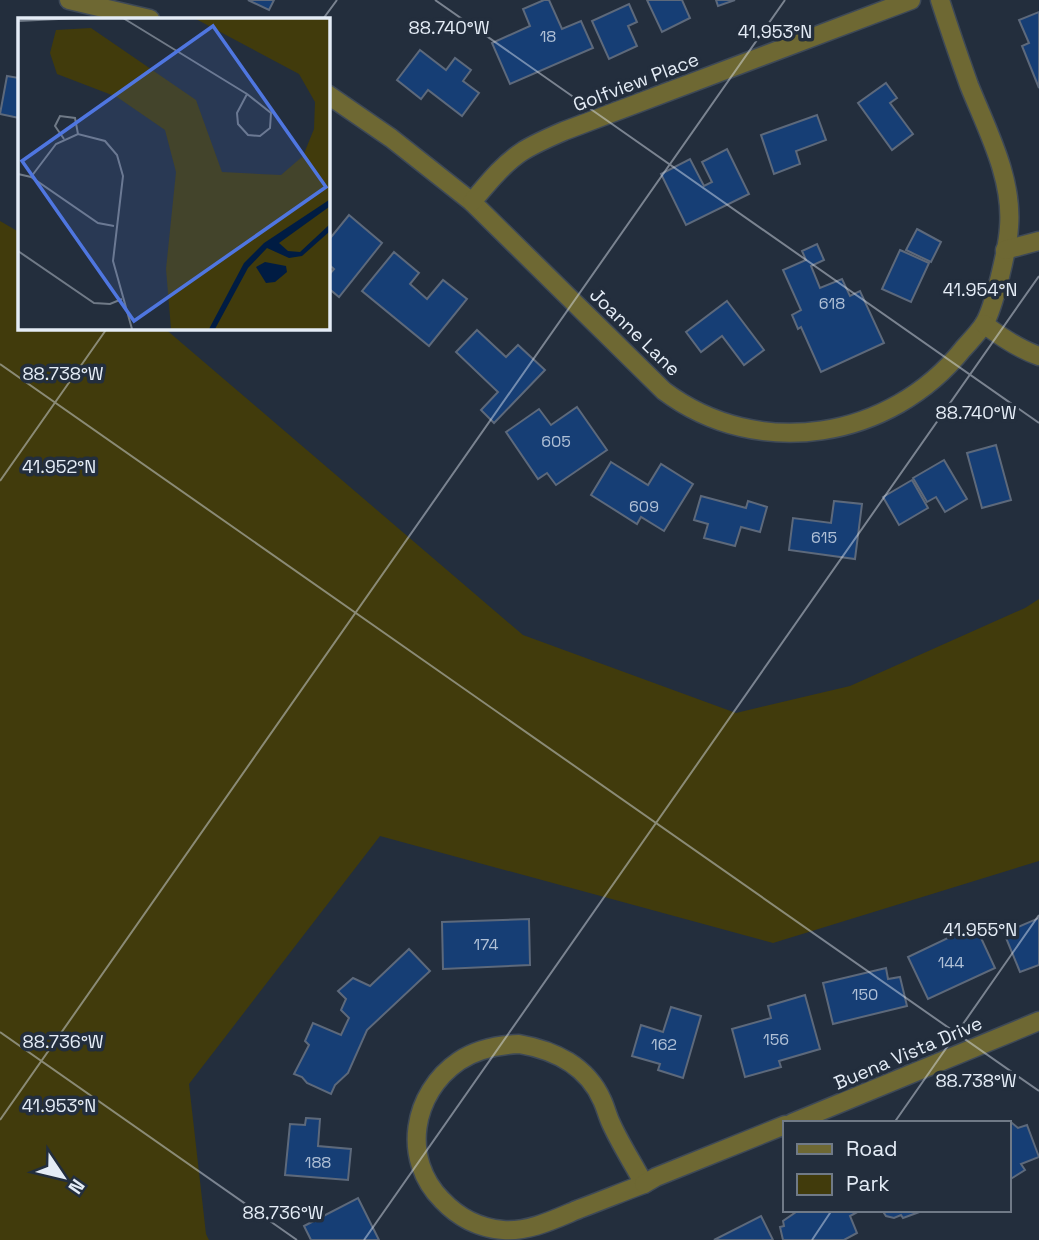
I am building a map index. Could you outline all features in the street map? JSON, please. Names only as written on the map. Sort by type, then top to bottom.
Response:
[{"type":"street","points":[[69,0],[134,7],[149,18]]},
{"type":"street","name":"Golfview Place","points":[[472,202],[506,164],[537,143],[911,0]]},
{"type":"street","name":"Joanne Lane","points":[[329,95],[391,138],[472,202],[664,391],[678,401],[726,424],[773,432],[820,431],[869,419],[915,396],[954,361],[984,324],[993,300],[1009,227],[1008,199],[1000,164],[940,0]]},
{"type":"street","points":[[1005,250],[1039,241]]},
{"type":"street","points":[[984,324],[1027,352],[1039,356]]},
{"type":"street","name":"Buena Vista Drive","points":[[797,1121],[1039,1021]]},
{"type":"street","points":[[644,1184],[591,1081],[559,1055],[539,1048],[519,1044],[499,1045],[469,1055],[444,1073],[421,1107],[416,1142],[426,1179],[450,1209],[485,1227],[504,1230],[542,1224],[644,1184],[783,1126]]},
{"type":"green space","points":[[0,221],[18,231],[18,329],[165,329],[523,635],[736,713],[850,686],[1025,608],[1039,599],[1039,861],[773,943],[380,836],[189,1084],[206,1234],[209,1240],[0,1240]]},
{"type":"building","points":[[248,0],[274,0],[269,10]]},
{"type":"building","points":[[549,0],[562,29],[581,21],[593,48],[510,84],[492,43],[530,26],[523,9]]},
{"type":"building","points":[[647,0],[682,0],[690,18],[662,32]]},
{"type":"building","points":[[716,0],[735,0],[718,6]]},
{"type":"building","points":[[629,4],[637,22],[628,26],[637,46],[609,59],[592,21]]},
{"type":"building","points":[[1039,12],[1039,88],[1022,46],[1029,43],[1019,20]]},
{"type":"building","points":[[420,50],[446,70],[455,58],[471,70],[463,81],[479,93],[462,116],[428,90],[421,99],[397,80]]},
{"type":"building","points":[[7,76],[18,78],[18,118],[0,114]]},
{"type":"building","points":[[886,83],[897,98],[890,103],[913,134],[892,150],[858,103]]},
{"type":"building","points":[[817,115],[826,140],[796,151],[800,164],[774,174],[761,135]]},
{"type":"building","points":[[727,149],[749,194],[686,225],[661,174],[690,159],[704,186],[712,182],[702,162]]},
{"type":"building","points":[[349,215],[382,243],[339,297],[329,289],[329,275],[334,269],[329,265],[329,240]]},
{"type":"building","points":[[917,229],[941,242],[931,262],[906,250]]},
{"type":"building","points":[[817,244],[824,260],[811,266],[820,288],[842,279],[850,296],[860,291],[884,343],[821,372],[801,327],[798,329],[792,315],[801,310],[783,270],[806,260],[802,251]]},
{"type":"building","points":[[900,250],[929,263],[911,302],[882,289]]},
{"type":"building","points":[[394,252],[419,273],[410,284],[427,299],[443,280],[467,299],[429,346],[362,291]]},
{"type":"building","points":[[727,301],[764,350],[744,365],[722,336],[701,352],[686,332]]},
{"type":"building","points":[[477,330],[506,357],[518,345],[545,370],[494,423],[481,410],[498,392],[456,352]]},
{"type":"building","points":[[577,407],[607,450],[556,485],[547,473],[538,479],[506,432],[539,409],[551,425]]},
{"type":"building","points":[[996,445],[1011,500],[982,508],[967,453]]},
{"type":"building","points":[[944,460],[967,499],[945,512],[936,497],[927,502],[913,478]]},
{"type":"building","points":[[611,462],[648,485],[661,464],[693,484],[664,531],[641,517],[637,524],[591,495]]},
{"type":"building","points":[[912,480],[928,508],[899,525],[883,497]]},
{"type":"building","points":[[701,496],[746,508],[748,501],[767,507],[760,532],[741,527],[735,546],[704,538],[708,524],[694,520]]},
{"type":"building","points":[[834,501],[862,504],[855,559],[789,550],[793,518],[831,523]]},
{"type":"building","points":[[1039,918],[1039,965],[1020,972],[1004,933]]},
{"type":"building","points":[[529,919],[530,965],[443,969],[442,922]]},
{"type":"building","points":[[975,925],[995,968],[928,999],[908,957]]},
{"type":"building","points":[[409,949],[430,971],[367,1030],[348,1073],[335,1085],[331,1094],[294,1074],[309,1045],[305,1041],[313,1023],[341,1035],[349,1018],[341,1010],[346,999],[338,991],[353,978],[370,986]]},
{"type":"building","points":[[886,968],[888,979],[900,977],[907,1006],[833,1024],[823,983]]},
{"type":"building","points":[[805,995],[820,1049],[779,1061],[781,1067],[745,1077],[732,1029],[771,1018],[768,1006]]},
{"type":"building","points":[[671,1007],[701,1016],[683,1078],[658,1070],[660,1064],[632,1056],[641,1025],[663,1032]]},
{"type":"building","points":[[306,1118],[320,1119],[318,1146],[351,1149],[348,1180],[285,1175],[290,1124],[305,1125]]},
{"type":"building","points":[[1011,1124],[1018,1128],[1027,1125],[1039,1157],[1021,1164],[1025,1170],[1011,1179]]},
{"type":"building","points":[[358,1198],[379,1240],[311,1240],[304,1226]]},
{"type":"building","points":[[796,1212],[857,1212],[850,1216],[857,1233],[844,1240],[783,1240],[780,1227],[784,1226],[783,1221]]},
{"type":"building","points":[[883,1212],[919,1212],[903,1218],[901,1215],[894,1218],[886,1216]]},
{"type":"building","points":[[761,1216],[773,1240],[714,1240]]}]
